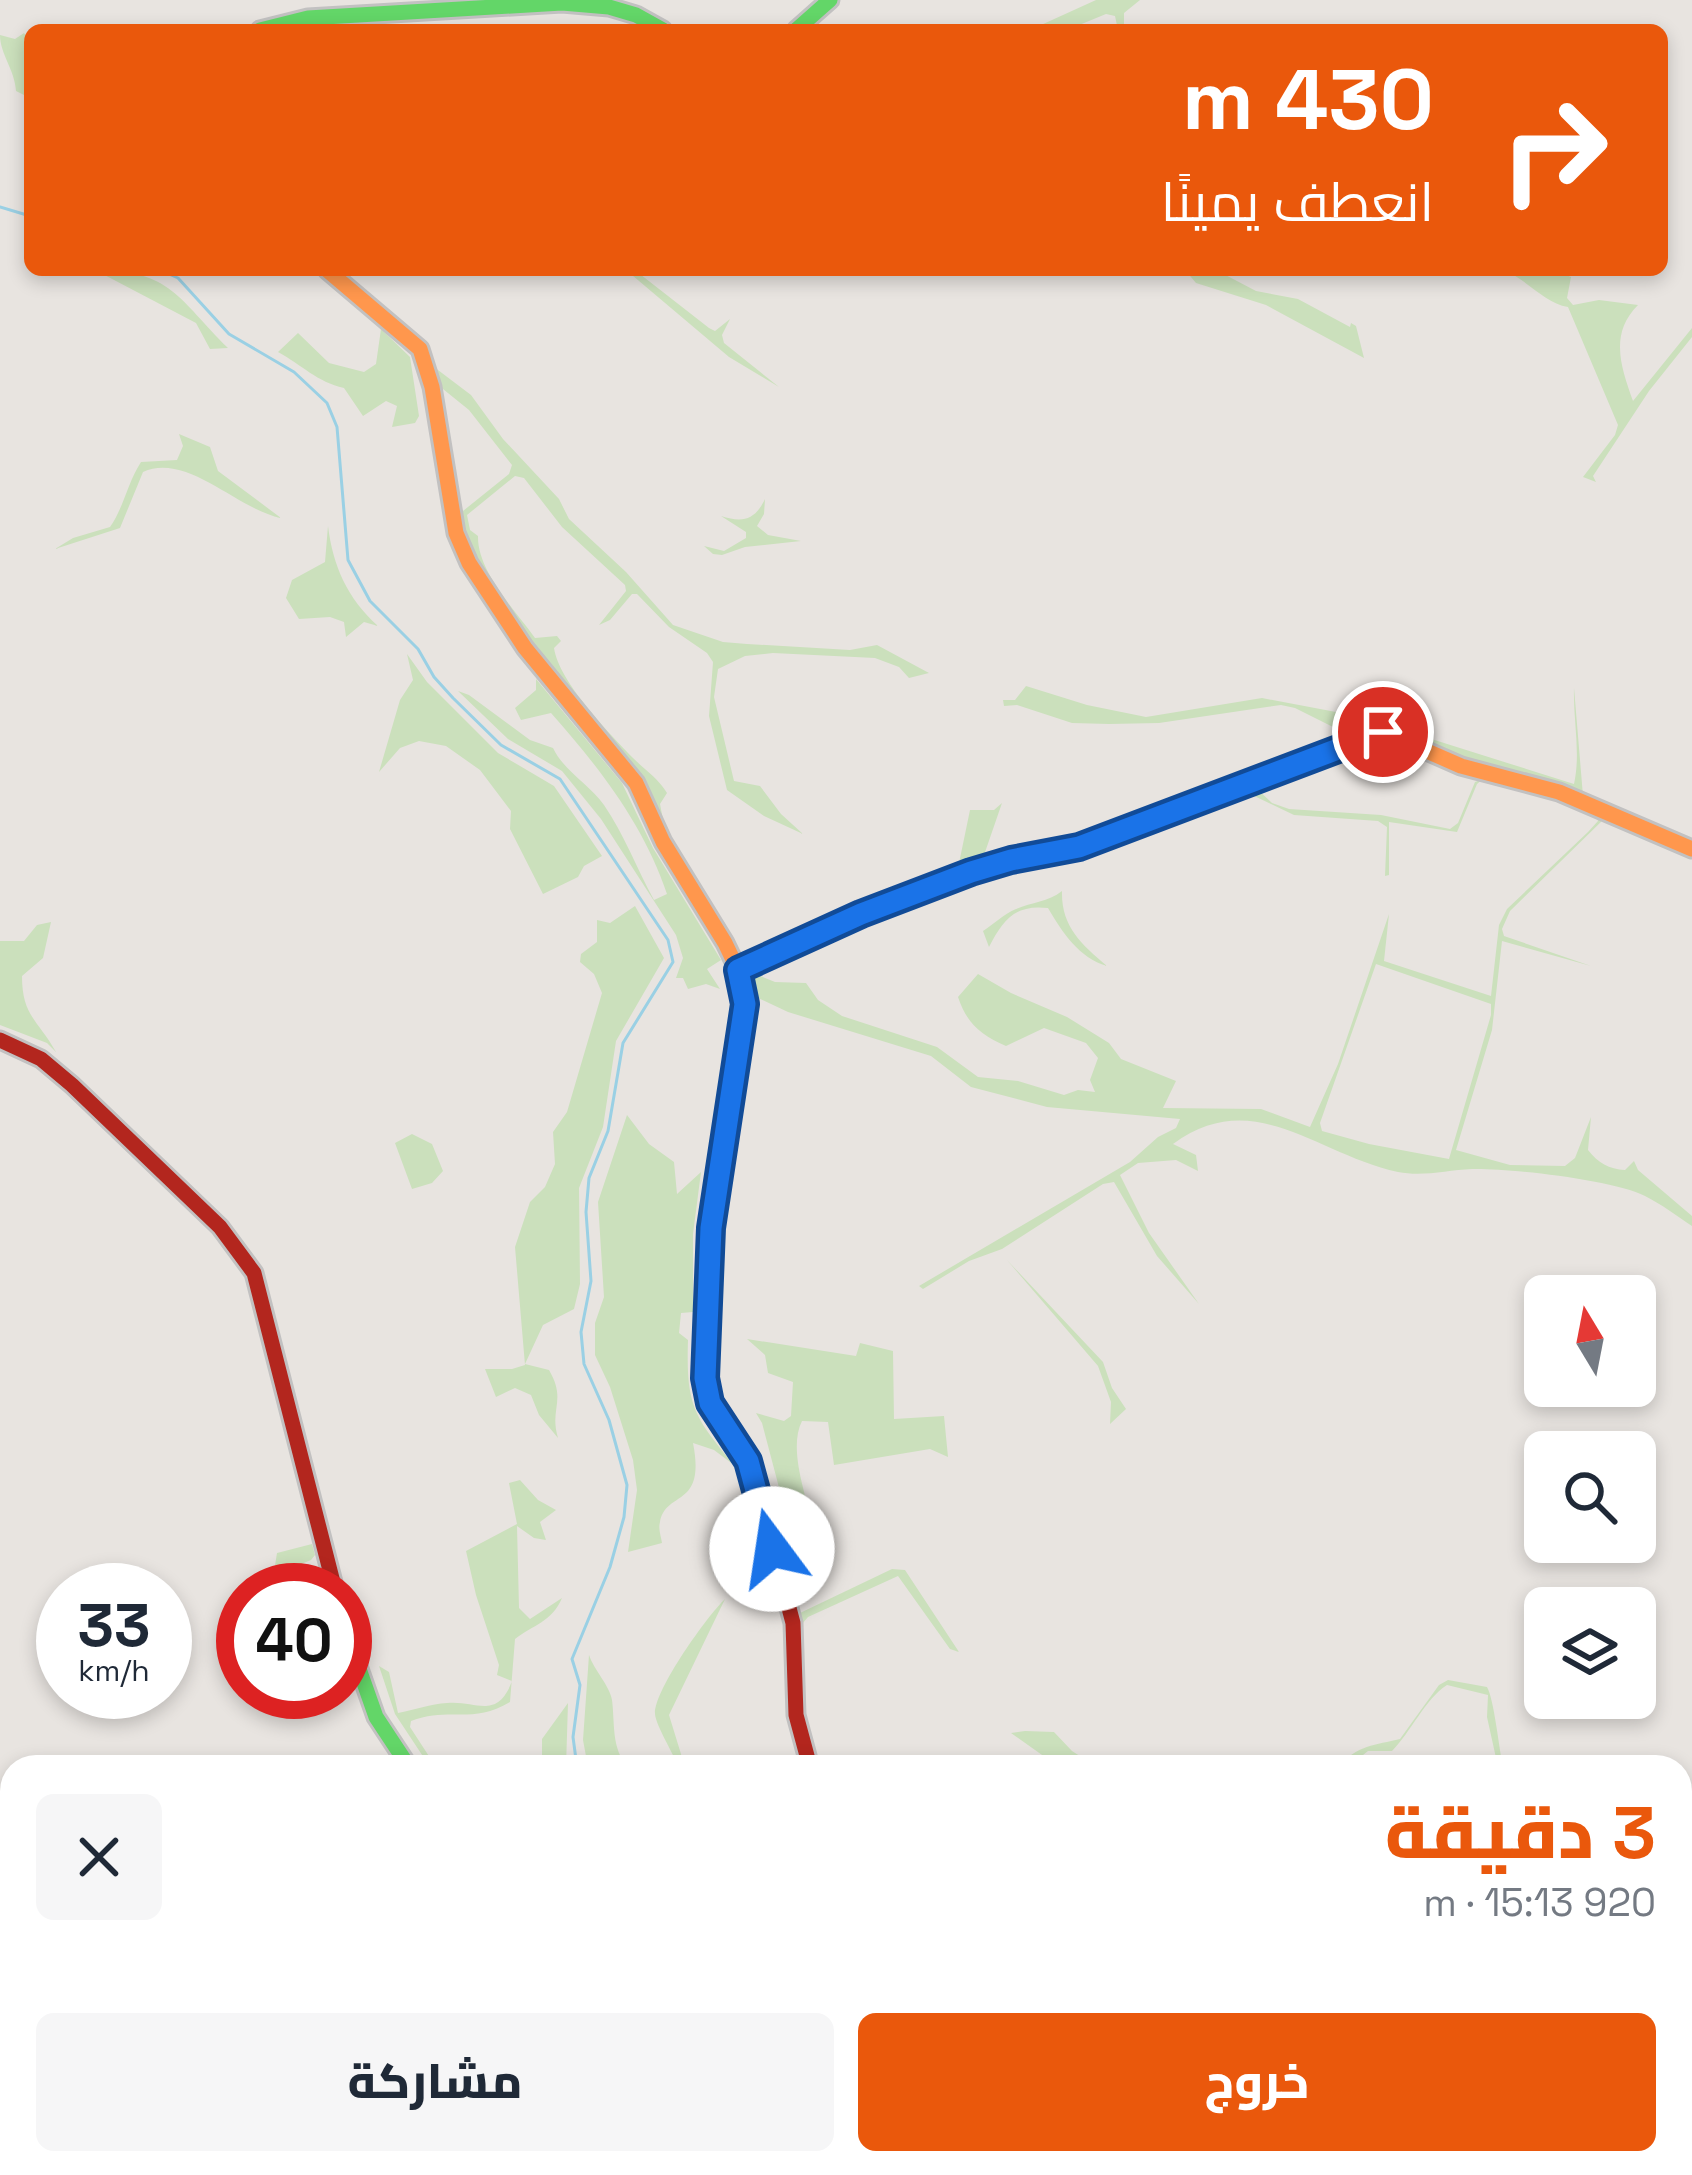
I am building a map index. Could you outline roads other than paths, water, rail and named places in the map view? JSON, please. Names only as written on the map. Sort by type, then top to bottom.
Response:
[{"type":"street","points":[[803,24],[830,0]]},
{"type":"street","points":[[284,24],[308,18],[562,3],[609,7],[652,24]]},
{"type":"street","points":[[334,276],[420,350],[432,387],[456,533],[469,563],[525,648],[636,783],[663,842],[738,970],[745,1004],[711,1228],[705,1378],[710,1403],[748,1461],[757,1488],[793,1623],[796,1715],[807,1755]]},
{"type":"street","points":[[738,970],[951,879],[1011,860],[1079,847],[1383,732],[1461,766],[1559,792],[1692,849]]},
{"type":"street","points":[[0,1040],[41,1059],[72,1085],[220,1227],[254,1273],[328,1563]]},
{"type":"street","points":[[372,1707],[401,1755]]},
{"type":"waterway","points":[[0,207],[24,214]]},
{"type":"waterway","points":[[174,276],[229,334],[294,372],[327,403],[337,427],[348,560],[370,601],[418,649],[453,698],[501,745],[560,779],[668,940],[673,962],[623,1043],[608,1131],[589,1178],[586,1212],[591,1281],[581,1332],[584,1364],[609,1420],[627,1485],[610,1567],[572,1659],[580,1685],[575,1755]]}]
